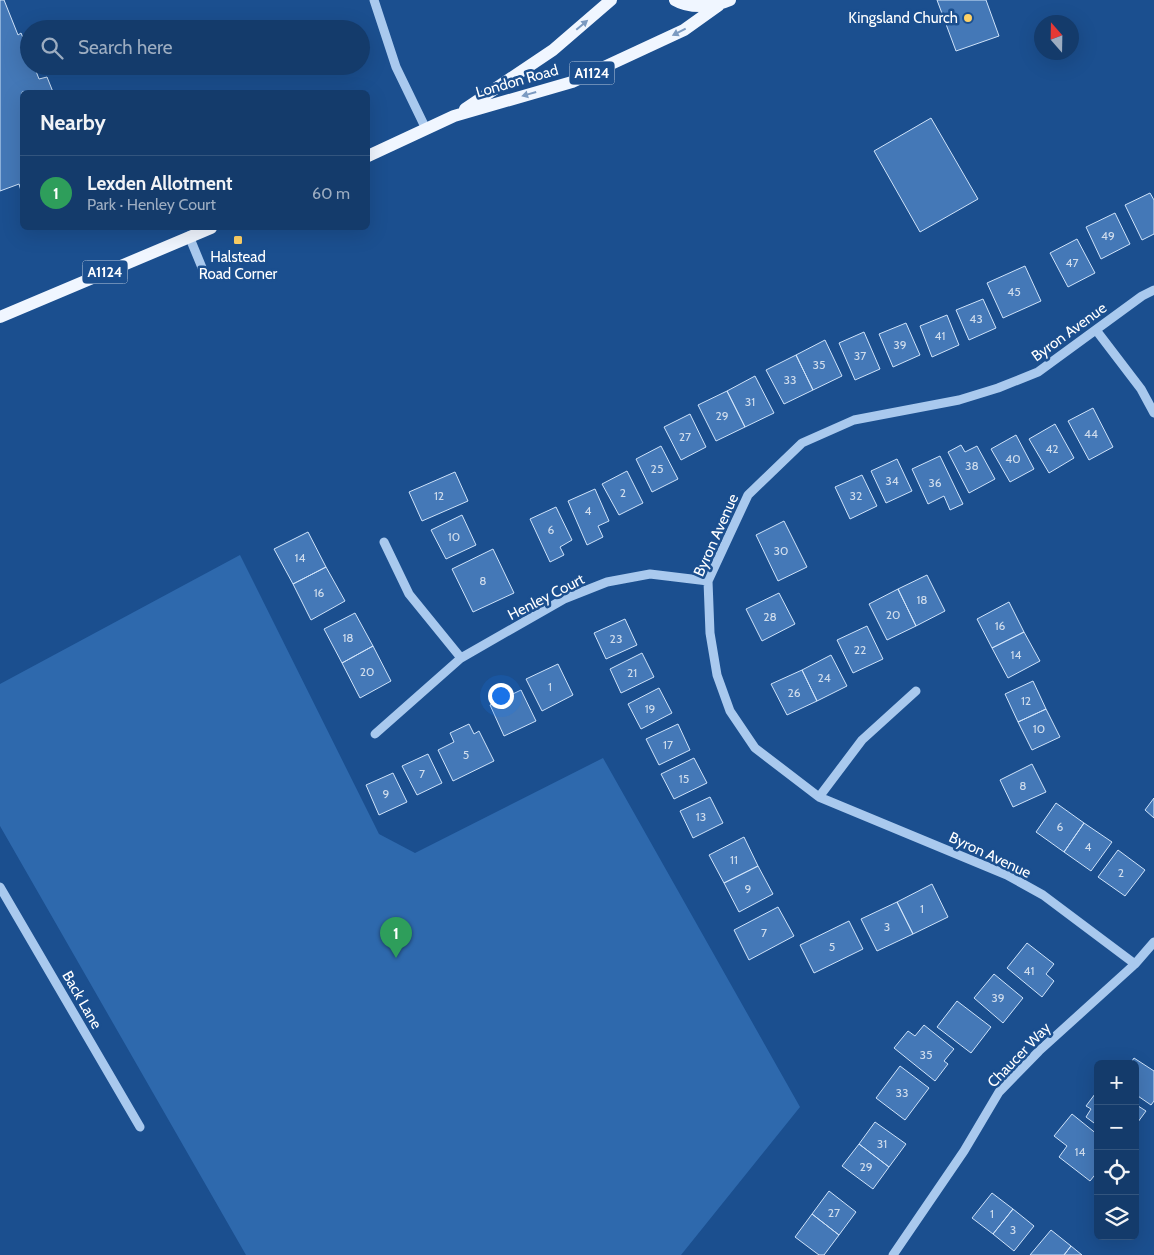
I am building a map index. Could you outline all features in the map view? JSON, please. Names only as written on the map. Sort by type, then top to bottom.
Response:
[{"type":"main road","name":"London Road","points":[[370,155],[454,116],[553,50],[611,0]]},
{"type":"main road","points":[[675,0],[693,6],[724,2]]},
{"type":"main road","name":"London Road","points":[[454,116],[572,82],[684,30],[724,2]]},
{"type":"main road","name":"A1124","points":[[0,317],[206,230]]},
{"type":"street","points":[[374,0],[396,67],[426,129]]},
{"type":"street","points":[[189,236],[203,270]]},
{"type":"street","name":"Byron Avenue","points":[[1135,964],[1043,896],[1007,875],[819,797],[755,748],[730,711],[717,676],[710,633],[708,582],[748,495],[802,443],[854,420],[959,400],[998,388],[1038,372],[1154,290]]},
{"type":"street","points":[[1096,330],[1141,388],[1154,413]]},
{"type":"street","points":[[384,542],[409,594],[461,658]]},
{"type":"street","name":"Henley Court","points":[[375,734],[461,658],[564,599],[607,582],[650,574],[708,582]]},
{"type":"street","points":[[819,797],[862,740],[916,691]]},
{"type":"street","name":"Back Lane","points":[[0,887],[140,1127]]},
{"type":"street","name":"Chaucer Way","points":[[893,1255],[964,1151],[1000,1092],[1038,1051],[1135,964],[1154,942]]},
{"type":"shaded area","points":[[240,555],[379,834],[415,853],[603,758],[800,1107],[681,1255],[246,1255],[0,826],[0,684]]},
{"type":"building","points":[[0,0],[4,0],[18,35],[20,34],[20,75],[37,75],[39,79],[47,77],[52,90],[20,90],[20,187],[19,184],[0,191]]},
{"type":"building","name":"Kingsland Church","points":[[937,0],[986,0],[999,36],[956,51]]},
{"type":"building","points":[[931,118],[978,199],[920,232],[874,151]]},
{"type":"building","points":[[1150,193],[1154,200],[1154,234],[1142,240],[1125,205]]},
{"type":"building","points":[[1115,213],[1130,244],[1101,259],[1086,227]]},
{"type":"building","points":[[1077,239],[1095,273],[1068,287],[1050,253]]},
{"type":"building","points":[[1025,266],[1041,301],[1003,318],[987,283]]},
{"type":"building","points":[[983,299],[996,328],[969,340],[956,310]]},
{"type":"building","points":[[947,315],[959,345],[932,357],[920,326]]},
{"type":"building","points":[[906,323],[920,355],[893,367],[879,334]]},
{"type":"building","points":[[864,332],[880,369],[855,380],[839,343]]},
{"type":"building","points":[[825,340],[842,376],[813,390],[796,355]]},
{"type":"building","points":[[796,355],[813,390],[784,404],[766,370]]},
{"type":"building","points":[[755,376],[774,413],[745,427],[727,391]]},
{"type":"building","points":[[727,391],[745,427],[716,441],[698,405]]},
{"type":"building","points":[[1093,408],[1113,447],[1089,460],[1068,421]]},
{"type":"building","points":[[690,414],[706,447],[681,460],[664,427]]},
{"type":"building","points":[[1055,424],[1074,458],[1049,473],[1029,439]]},
{"type":"building","points":[[1016,435],[1034,469],[1010,482],[991,449]]},
{"type":"building","points":[[961,445],[965,452],[977,446],[995,479],[969,493],[948,452]]},
{"type":"building","points":[[661,446],[678,479],[652,492],[636,459]]},
{"type":"building","points":[[940,456],[963,504],[950,510],[944,496],[928,504],[912,469]]},
{"type":"building","points":[[897,459],[912,491],[886,503],[871,471]]},
{"type":"building","points":[[627,471],[643,503],[619,515],[602,484]]},
{"type":"building","points":[[455,472],[468,501],[422,521],[409,492]]},
{"type":"building","points":[[862,475],[877,506],[850,519],[835,487]]},
{"type":"building","points":[[595,489],[609,521],[598,526],[603,537],[587,545],[568,501]]},
{"type":"building","points":[[556,507],[572,540],[560,547],[564,555],[550,562],[530,519]]},
{"type":"building","points":[[462,515],[476,545],[446,559],[431,530]]},
{"type":"building","points":[[784,521],[807,567],[778,581],[756,535]]},
{"type":"building","points":[[308,532],[326,567],[293,584],[274,549]]},
{"type":"building","points":[[493,549],[514,593],[473,612],[452,569]]},
{"type":"building","points":[[326,567],[345,601],[311,620],[293,584]]},
{"type":"building","points":[[927,575],[945,611],[916,626],[898,589]]},
{"type":"building","points":[[898,589],[916,626],[887,640],[869,604]]},
{"type":"building","points":[[779,593],[795,624],[762,641],[746,609]]},
{"type":"building","points":[[1009,602],[1024,632],[992,648],[977,619]]},
{"type":"building","points":[[355,613],[373,646],[342,663],[324,629]]},
{"type":"building","points":[[625,619],[637,645],[606,659],[594,633]]},
{"type":"building","points":[[867,626],[883,659],[853,673],[837,640]]},
{"type":"building","points":[[1024,632],[1040,661],[1008,678],[992,648]]},
{"type":"building","points":[[373,646],[391,681],[360,698],[342,663]]},
{"type":"building","points":[[642,653],[654,677],[621,693],[610,669]]},
{"type":"building","points":[[831,655],[847,686],[817,701],[802,670]]},
{"type":"building","points":[[558,664],[573,695],[542,711],[526,679]]},
{"type":"building","points":[[802,670],[817,701],[787,715],[771,684]]},
{"type":"building","points":[[1033,681],[1046,709],[1018,722],[1005,694]]},
{"type":"building","points":[[659,688],[672,713],[641,729],[628,704]]},
{"type":"building","points":[[521,690],[536,721],[504,736],[490,705]]},
{"type":"building","points":[[1046,709],[1060,737],[1032,750],[1018,722]]},
{"type":"building","points":[[469,724],[474,734],[479,731],[494,761],[453,781],[438,750],[454,742],[450,733]]},
{"type":"building","points":[[678,724],[690,750],[659,765],[646,739]]},
{"type":"building","points":[[428,754],[442,783],[417,795],[402,766]]},
{"type":"building","points":[[694,758],[707,783],[674,799],[661,774]]},
{"type":"building","points":[[1032,764],[1046,792],[1013,807],[1000,780]]},
{"type":"building","points":[[393,773],[407,802],[379,815],[366,785]]},
{"type":"building","points":[[710,797],[723,823],[693,838],[680,811]]},
{"type":"building","points":[[1154,798],[1154,818],[1145,810]]},
{"type":"building","points":[[1056,803],[1084,823],[1064,852],[1036,832]]},
{"type":"building","points":[[1084,823],[1112,842],[1091,871],[1064,852]]},
{"type":"building","points":[[744,837],[758,866],[724,883],[709,855]]},
{"type":"building","points":[[1118,850],[1145,870],[1125,896],[1098,877]]},
{"type":"building","points":[[758,866],[773,894],[739,912],[724,883]]},
{"type":"building","points":[[932,884],[948,917],[913,934],[897,902]]},
{"type":"building","points":[[897,902],[913,934],[877,951],[861,919]]},
{"type":"building","points":[[778,907],[794,936],[749,960],[734,930]]},
{"type":"building","points":[[849,921],[863,949],[814,973],[800,945]]},
{"type":"building","points":[[1027,943],[1054,964],[1046,974],[1054,981],[1042,997],[1007,968]]},
{"type":"building","points":[[994,974],[1023,998],[1003,1023],[974,998]]},
{"type":"building","points":[[957,1001],[991,1027],[971,1053],[937,1027]]},
{"type":"building","points":[[924,1025],[954,1049],[944,1061],[948,1064],[935,1081],[894,1048],[908,1031],[915,1036]]},
{"type":"building","points":[[1139,1061],[1154,1071],[1154,1101],[1151,1105],[1139,1097]]},
{"type":"building","points":[[900,1066],[929,1088],[905,1120],[876,1098]]},
{"type":"building","points":[[1094,1095],[1094,1123],[1086,1117],[1091,1109],[1086,1106]]},
{"type":"building","points":[[1139,1107],[1146,1111],[1139,1121]]},
{"type":"building","points":[[1072,1114],[1094,1132],[1094,1176],[1090,1181],[1059,1157],[1067,1146],[1054,1136]]},
{"type":"building","points":[[875,1122],[906,1144],[889,1167],[859,1144]]},
{"type":"building","points":[[859,1144],[889,1167],[873,1189],[842,1166]]},
{"type":"building","points":[[829,1191],[856,1212],[839,1235],[812,1214]]},
{"type":"building","points":[[992,1193],[1013,1209],[993,1234],[972,1218]]},
{"type":"building","points":[[1013,1209],[1034,1226],[1014,1251],[993,1234]]},
{"type":"building","points":[[812,1214],[839,1235],[824,1255],[819,1255],[795,1237]]},
{"type":"building","points":[[1051,1230],[1071,1246],[1064,1255],[1030,1255]]},
{"type":"building","points":[[1071,1246],[1082,1255],[1064,1255]]},
{"type":"place","name":"Kingsland Church","points":[[968,18]]},
{"type":"place","name":"Halstead Road Corner","points":[[238,240]]},
{"type":"place","name":"Lexden Allotment","points":[[396,958]]}]
